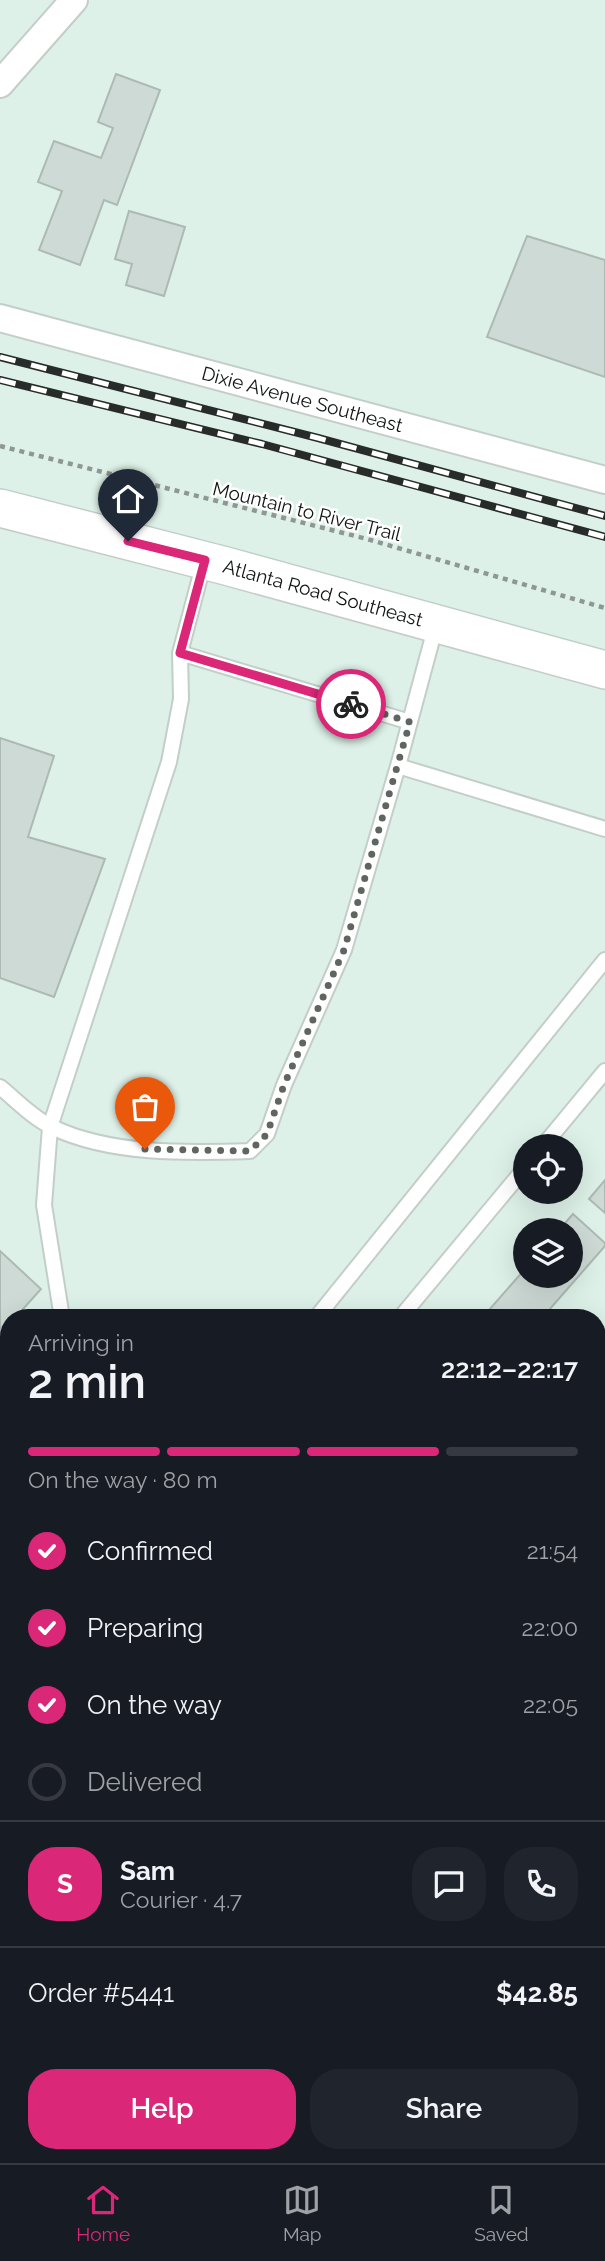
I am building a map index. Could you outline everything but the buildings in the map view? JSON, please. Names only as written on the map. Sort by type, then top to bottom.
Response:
[{"type":"main road","name":"Atlanta Road Southeast","points":[[0,508],[205,560],[605,670]]},
{"type":"street","points":[[0,84],[75,0]]},
{"type":"street","name":"Dixie Avenue Southeast","points":[[0,317],[605,480]]},
{"type":"lane","points":[[61,1309],[44,1205],[50,1127],[169,762],[181,699],[180,653],[205,560]]},
{"type":"lane","points":[[0,1087],[50,1127],[110,1146],[250,1151],[267,1134],[284,1085],[344,950],[398,766],[436,623]]},
{"type":"lane","points":[[180,653],[410,722]]},
{"type":"lane","points":[[398,766],[605,829]]},
{"type":"lane","points":[[323,1309],[605,960]]},
{"type":"lane","points":[[553,1134],[605,1070]]},
{"type":"lane","points":[[408,1309],[513,1182]]},
{"type":"path","name":"Mountain to River Trail","points":[[0,446],[367,539],[605,608]]},
{"type":"shaded area","points":[[0,0],[605,0],[605,1309],[0,1309]]},
{"type":"railway","points":[[0,357],[318,438],[605,516]]},
{"type":"railway","points":[[0,380],[262,444],[605,537]]},
{"type":"way so far","points":[[145,1149],[250,1151],[267,1134],[284,1085],[344,950],[410,722],[351,704]]},
{"type":"route","points":[[128,541],[205,560],[180,653],[351,704]]}]
